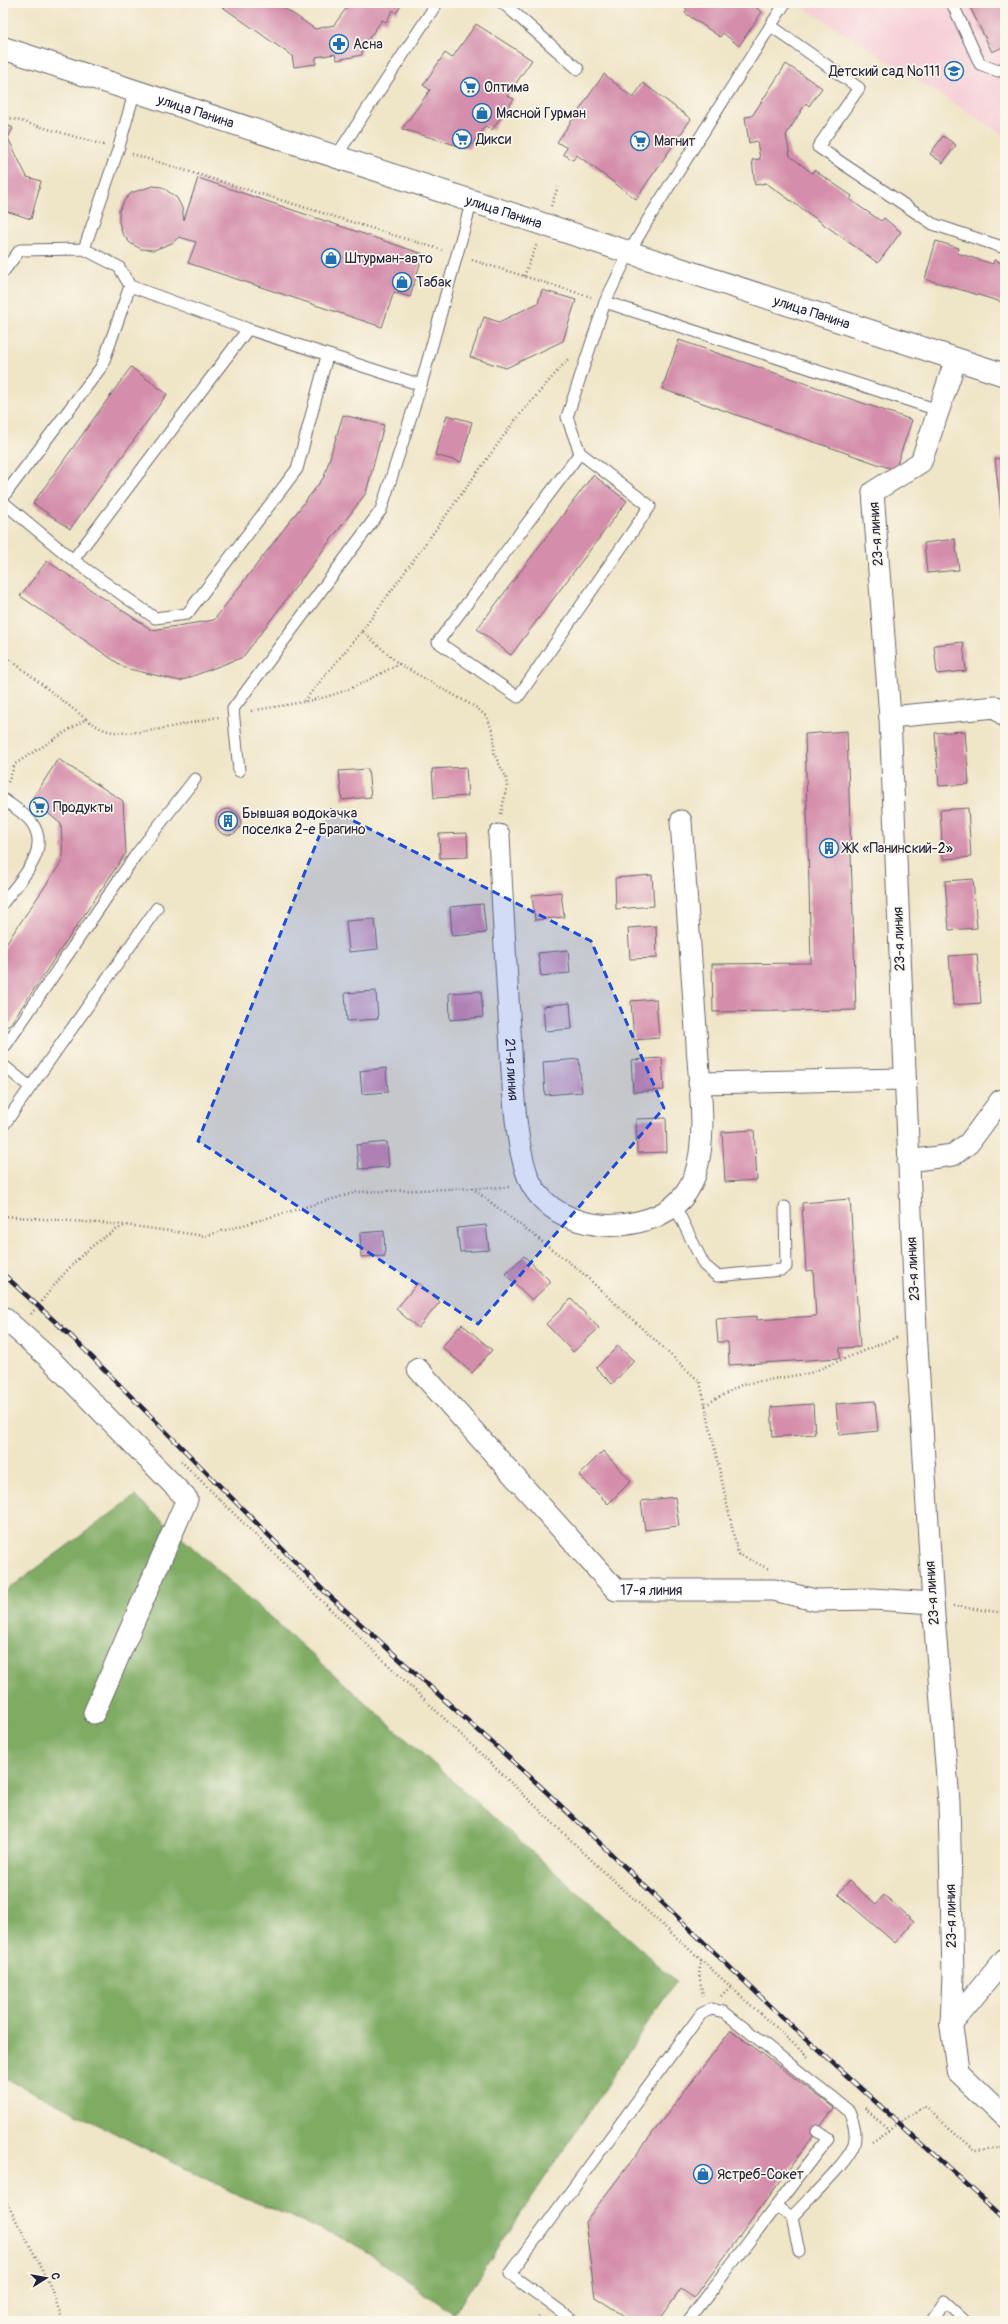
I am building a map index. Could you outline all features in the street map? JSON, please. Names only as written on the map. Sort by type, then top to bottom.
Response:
[{"type":"street","name":"улица Панина","points":[[3,48],[337,155],[1005,375]]},
{"type":"street","name":"23-я линия","points":[[951,2024],[953,1976],[949,1802],[933,1603],[916,1330],[890,717],[873,492],[921,462],[956,359]]},
{"type":"street","points":[[890,717],[996,707],[1005,716]]},
{"type":"street","points":[[675,1206],[689,1189],[695,1173],[701,1135],[699,1083],[681,821]]},
{"type":"street","name":"21-я линия","points":[[499,835],[514,1093],[520,1142],[532,1186],[542,1199],[562,1213],[582,1222],[609,1227],[656,1218],[675,1206]]},
{"type":"street","points":[[699,1083],[905,1078]]},
{"type":"street","points":[[908,1161],[953,1155],[969,1143],[1000,1102],[1005,1099]]},
{"type":"street","points":[[10,1324],[51,1360],[187,1499],[94,1713]]},
{"type":"street","name":"17-я линия","points":[[418,1369],[616,1590],[774,1590],[815,1600],[873,1599],[933,1603]]},
{"type":"street","points":[[1005,1959],[951,2024],[958,2072],[1005,2117]]},
{"type":"lane","points":[[337,155],[437,3]]},
{"type":"lane","points":[[503,3],[578,69]]},
{"type":"lane","points":[[580,454],[438,642],[518,697],[650,506],[580,454],[567,416],[605,302],[630,251],[649,218],[785,3]]},
{"type":"lane","points":[[952,3],[980,64],[998,71],[1005,67]]},
{"type":"lane","points":[[771,26],[859,88],[818,147],[933,224],[1005,248]]},
{"type":"lane","points":[[84,249],[118,150],[135,90]]},
{"type":"lane","points":[[239,771],[232,714],[233,709],[381,510],[421,385],[472,200]]},
{"type":"lane","points":[[3,272],[20,250],[84,249],[119,267],[130,286],[327,356],[421,385]]},
{"type":"lane","points":[[3,498],[102,366],[130,286]]},
{"type":"lane","points":[[605,302],[938,410]]},
{"type":"lane","points":[[73,560],[248,329]]},
{"type":"lane","points":[[3,502],[73,560],[155,618],[187,614],[297,469],[327,356]]},
{"type":"lane","points":[[3,1046],[6,1045],[136,856],[195,779]]},
{"type":"lane","points":[[3,800],[32,822],[40,838],[36,859],[3,904]]},
{"type":"lane","points":[[3,1126],[157,908]]},
{"type":"lane","points":[[3,1065],[30,1087]]},
{"type":"lane","points":[[675,1206],[704,1265],[717,1276],[781,1270],[786,1267],[785,1207]]},
{"type":"lane","points":[[574,2321],[510,2274],[700,2014],[711,2009],[724,2012],[849,2111],[855,2125],[854,2144],[844,2160],[792,2217]]},
{"type":"lane","points":[[688,2321],[828,2138],[817,2130]]},
{"type":"lane","points":[[776,2206],[792,2217],[799,2252]]},
{"type":"lane","points":[[931,2321],[945,2301],[967,2321]]},
{"type":"path","points":[[3,116],[118,150],[593,298],[591,304]]},
{"type":"path","points":[[304,701],[362,631],[516,419],[570,357]]},
{"type":"path","points":[[362,631],[399,664],[477,708],[487,716],[494,735],[494,754],[506,777],[507,786],[502,803],[499,835]]},
{"type":"path","points":[[3,654],[86,719],[107,730],[131,733],[304,701],[345,691],[399,664]]},
{"type":"path","points":[[3,800],[9,776],[15,764],[86,719]]},
{"type":"path","points":[[3,1216],[126,1225],[205,1236],[357,1192],[532,1186]]},
{"type":"path","points":[[472,1188],[579,1270],[700,1382],[738,1554],[774,1571]]},
{"type":"path","points":[[10,1324],[90,1246],[111,1232],[126,1225]]},
{"type":"path","points":[[705,1405],[744,1384],[810,1373],[916,1330]]},
{"type":"path","points":[[175,1455],[328,1607],[567,1837],[813,2060]]},
{"type":"path","points":[[933,1603],[1005,1613]]},
{"type":"path","points":[[701,1959],[699,1974],[705,2012]]},
{"type":"path","points":[[860,2103],[889,2130],[924,2106],[975,2150],[1005,2148]]},
{"type":"path","points":[[3,2196],[47,2278],[63,2321]]},
{"type":"highlighted area","points":[[330,809],[591,941],[664,1108],[478,1324],[198,1141]]},
{"type":"shaded area","name":"Детский сад №111","points":[[804,3],[1005,3],[1005,136],[802,6]]},
{"type":"green space","points":[[135,1496],[676,1981],[454,2314],[352,2242],[234,2193],[3,2077],[3,1593]]},
{"type":"building","points":[[217,3],[284,3],[283,7],[315,29],[334,25],[350,3],[403,3],[396,13],[393,10],[386,22],[382,20],[362,48],[362,55],[337,60],[335,54],[316,57],[316,64],[294,67],[292,56]]},
{"type":"building","points":[[680,3],[750,3],[762,12],[739,46],[723,33],[720,37],[685,13],[687,9]]},
{"type":"building","points":[[968,3],[1005,3],[1005,46],[992,52]]},
{"type":"building","name":"Оптима","points":[[476,24],[532,60],[507,96],[514,99],[492,130],[485,126],[469,149],[402,129],[430,90],[423,85],[445,53],[452,58]]},
{"type":"building","points":[[786,64],[822,88],[809,106],[806,103],[786,135],[790,156],[812,173],[814,170],[852,196],[850,200],[881,221],[884,218],[901,232],[878,263],[766,183],[755,185],[752,160],[760,159],[757,141],[749,143],[745,117],[752,116]]},
{"type":"building","name":"Магнит","points":[[604,74],[633,98],[643,83],[691,119],[636,199],[577,155],[573,160],[563,154],[567,148],[557,142]]},
{"type":"building","points":[[3,123],[13,128],[8,138],[27,177],[41,181],[31,219],[3,210]]},
{"type":"building","points":[[943,136],[956,145],[943,163],[930,154]]},
{"type":"building","points":[[198,178],[423,254],[410,297],[394,292],[382,327],[188,263],[196,242],[179,237],[172,243],[154,250],[141,249],[130,243],[122,233],[119,222],[119,211],[124,201],[131,193],[153,186],[162,187],[177,198],[182,208],[184,220]]},
{"type":"building","points":[[936,241],[959,248],[957,253],[993,264],[994,260],[1005,264],[1005,303],[925,279]]},
{"type":"building","points":[[542,290],[576,300],[563,341],[506,368],[470,357],[484,317],[499,322],[538,303]]},
{"type":"building","points":[[679,340],[912,420],[895,470],[662,389]]},
{"type":"building","points":[[131,367],[167,394],[70,529],[33,503]]},
{"type":"building","points":[[343,415],[384,425],[366,493],[243,657],[180,681],[125,668],[20,596],[47,561],[152,630],[214,620],[324,477]]},
{"type":"building","points":[[447,415],[472,422],[461,462],[435,455]]},
{"type":"building","points":[[1005,458],[1005,538],[1004,538],[995,459]]},
{"type":"building","points":[[593,475],[627,501],[511,655],[477,629]]},
{"type":"building","points":[[955,539],[959,570],[927,573],[924,543]]},
{"type":"building","points":[[963,642],[966,671],[937,674],[934,645]]},
{"type":"building","name":"ЖК «Панинский-2»","points":[[847,731],[856,1010],[713,1012],[712,964],[811,963],[805,734]]},
{"type":"building","points":[[965,731],[969,784],[939,786],[935,733]]},
{"type":"building","points":[[58,759],[123,801],[126,853],[9,1026],[3,1027],[3,948],[63,860],[61,824],[32,800]]},
{"type":"building","points":[[466,767],[468,796],[434,798],[432,769]]},
{"type":"building","points":[[368,769],[371,797],[342,800],[339,771]]},
{"type":"building","points":[[968,808],[971,857],[943,859],[940,810]]},
{"type":"building","name":"Бывшая водокачка поселка 2-е Брагино","points":[[228,809],[237,813],[241,822],[237,831],[228,835],[219,831],[215,822],[219,813]]},
{"type":"building","points":[[467,833],[468,857],[440,858],[439,834]]},
{"type":"building","points":[[652,875],[654,906],[616,909],[615,878]]},
{"type":"building","points":[[973,879],[977,928],[949,930],[945,881]]},
{"type":"building","points":[[561,892],[564,917],[535,920],[532,895]]},
{"type":"building","points":[[483,904],[486,933],[452,936],[450,907]]},
{"type":"building","points":[[375,919],[378,949],[349,952],[346,921]]},
{"type":"building","points":[[656,926],[657,958],[630,959],[628,928]]},
{"type":"building","points":[[568,950],[570,973],[541,976],[538,953]]},
{"type":"building","points":[[977,954],[981,1003],[953,1005],[949,956]]},
{"type":"building","points":[[376,991],[378,1019],[347,1021],[345,993]]},
{"type":"building","points":[[481,991],[483,1017],[450,1020],[449,993]]},
{"type":"building","points":[[656,999],[659,1038],[634,1040],[631,1001]]},
{"type":"building","points":[[570,1003],[572,1029],[545,1031],[543,1006]]},
{"type":"building","points":[[662,1058],[664,1090],[633,1092],[631,1060]]},
{"type":"building","points":[[579,1059],[582,1092],[545,1095],[543,1062]]},
{"type":"building","points":[[386,1068],[388,1092],[362,1094],[360,1071]]},
{"type":"building","points":[[666,1118],[667,1152],[637,1153],[636,1119]]},
{"type":"building","points":[[754,1130],[757,1180],[725,1182],[722,1132]]},
{"type":"building","points":[[387,1142],[389,1167],[359,1169],[356,1145]]},
{"type":"building","points":[[850,1199],[860,1347],[840,1348],[840,1358],[729,1365],[728,1342],[718,1342],[716,1319],[757,1316],[757,1320],[816,1316],[813,1270],[806,1271],[802,1203]]},
{"type":"building","points":[[486,1225],[489,1250],[460,1252],[457,1228]]},
{"type":"building","points":[[384,1231],[385,1256],[361,1257],[360,1233]]},
{"type":"building","points":[[524,1256],[551,1282],[532,1300],[505,1274]]},
{"type":"building","points":[[418,1283],[440,1302],[418,1328],[396,1309]]},
{"type":"building","points":[[571,1299],[599,1328],[573,1352],[546,1324]]},
{"type":"building","points":[[462,1324],[492,1350],[472,1373],[442,1347]]},
{"type":"building","points":[[618,1346],[634,1361],[612,1384],[596,1368]]},
{"type":"building","points":[[875,1401],[878,1431],[839,1435],[836,1404]]},
{"type":"building","points":[[813,1404],[815,1434],[773,1437],[771,1407]]},
{"type":"building","points":[[603,1451],[631,1481],[608,1504],[579,1475]]},
{"type":"building","points":[[675,1497],[679,1526],[645,1530],[641,1501]]},
{"type":"building","points":[[849,1881],[876,1904],[884,1895],[914,1921],[895,1943],[838,1894]]},
{"type":"building","points":[[731,2030],[834,2108],[694,2298],[681,2289],[659,2321],[632,2321],[595,2297],[585,2222]]},
{"type":"railway","points":[[3,1274],[73,1338],[325,1592],[539,1785],[782,2017],[1005,2219]]},
{"type":"place","name":"Асна","points":[[339,44]]},
{"type":"place","name":"Детский сад №111","points":[[954,71]]},
{"type":"place","name":"Оптима","points":[[470,87]]},
{"type":"place","name":"Мясной Гурман","points":[[482,113]]},
{"type":"place","name":"Дикси","points":[[462,139]]},
{"type":"place","name":"Магнит","points":[[640,141]]},
{"type":"place","name":"Штурман-авто","points":[[331,258]]},
{"type":"place","name":"Табак","points":[[402,282]]},
{"type":"place","name":"Продукты","points":[[39,807]]},
{"type":"place","name":"Бывшая водокачка поселка 2-е Брагино","points":[[228,821]]},
{"type":"place","name":"ЖК «Панинский-2»","points":[[829,848]]},
{"type":"place","name":"Ястреб-Сокет","points":[[703,2174]]}]
